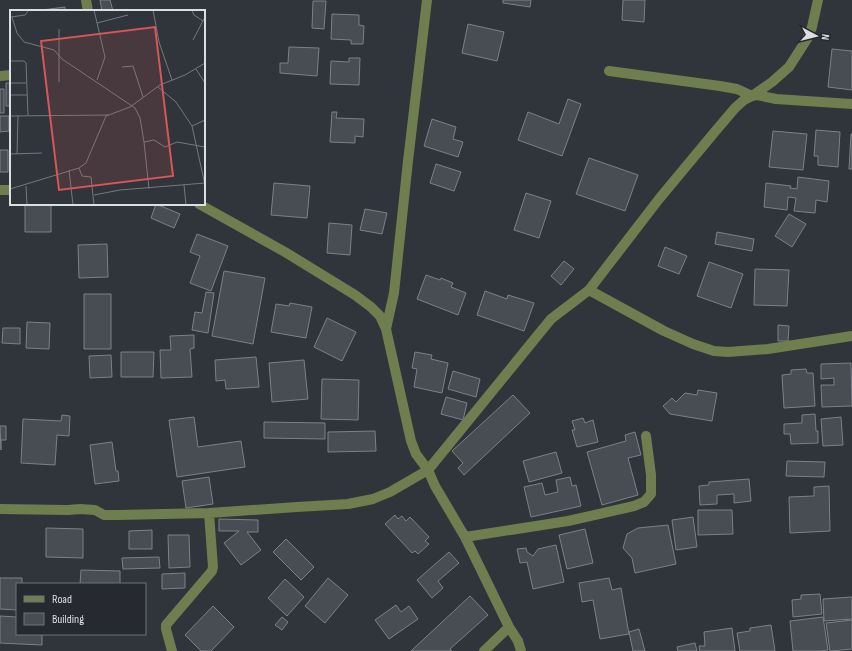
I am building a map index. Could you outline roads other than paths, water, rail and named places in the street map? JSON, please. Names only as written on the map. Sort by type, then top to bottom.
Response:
[{"type":"street","points":[[86,0],[88,10]]},
{"type":"street","points":[[386,329],[394,293],[427,0]]},
{"type":"street","points":[[0,509],[80,509],[95,510],[104,514],[209,513],[348,504],[373,499],[390,492],[428,470],[551,318],[588,290],[659,199],[735,108],[744,100],[772,82],[789,67],[807,39],[812,27],[818,0]]},
{"type":"street","points":[[609,71],[720,86],[737,89],[752,96],[757,95],[852,104]]},
{"type":"street","points":[[201,205],[285,252],[355,295],[380,316],[386,329],[411,441],[416,454],[428,470],[435,486],[464,537],[509,627],[518,641],[521,651]]},
{"type":"street","points":[[588,290],[664,331],[693,344],[714,351],[728,352],[768,349],[852,336]]},
{"type":"street","points":[[464,537],[568,521],[634,506],[644,502],[651,494],[651,475],[646,436]]},
{"type":"street","points":[[172,651],[166,625],[212,571],[213,567],[209,513]]},
{"type":"street","points":[[484,651],[509,627]]}]
